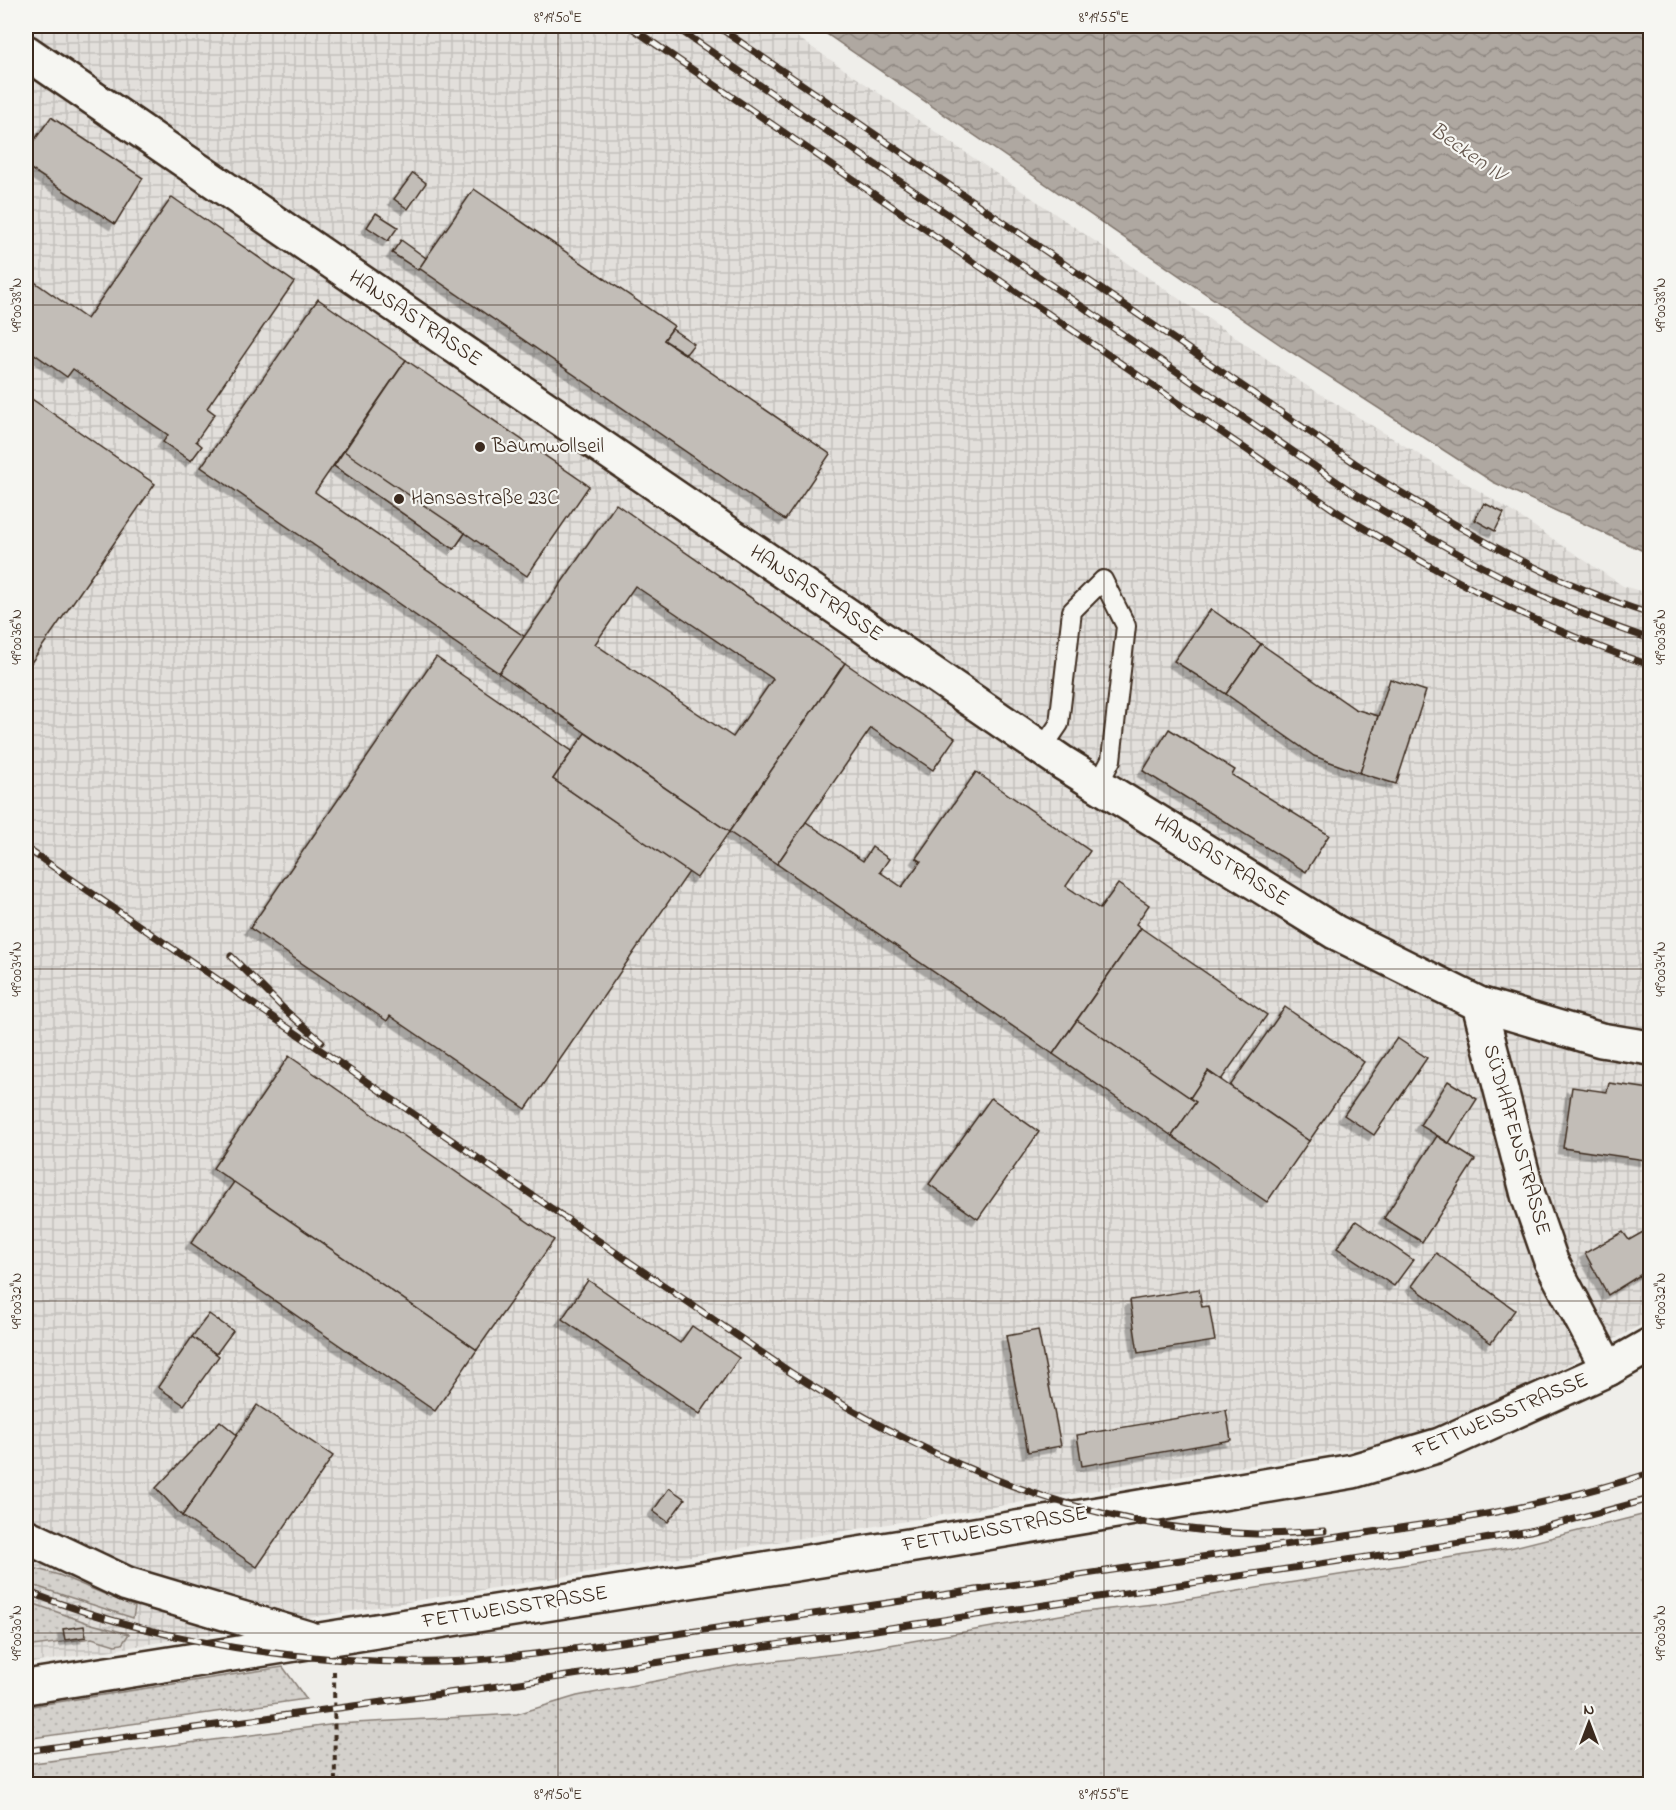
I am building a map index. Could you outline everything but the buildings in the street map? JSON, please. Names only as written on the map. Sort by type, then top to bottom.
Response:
[{"type":"street","name":"HANSASTRASSE","points":[[26,52],[1042,749],[1335,932],[1479,1004],[1601,1040],[1650,1048]]},
{"type":"street","name":"SÜDHAFENSTRASSE","points":[[1479,1004],[1528,1195],[1551,1261],[1608,1370]]},
{"type":"street","name":"FETTWEISSTRASSE","points":[[26,1687],[959,1538],[1353,1471],[1440,1445],[1608,1370],[1650,1345]]},
{"type":"street","name":"FETTWEISSTRASSE","points":[[26,1536],[127,1584],[325,1639]]},
{"type":"lane","points":[[1042,749],[1059,724],[1072,611],[1103,580],[1126,626],[1111,760],[1098,785]]},
{"type":"path","points":[[1650,494],[1646,507],[1650,508]]},
{"type":"path","points":[[325,1639],[335,1785]]},
{"type":"shaded area","points":[[26,26],[781,26],[1299,381],[1505,507],[1623,586],[1650,594],[1650,1320],[1524,1388],[1399,1441],[26,1664]]},
{"type":"shaded area","points":[[1650,1513],[1650,1784],[26,1784],[26,1764],[337,1724],[517,1714],[577,1696],[740,1665],[844,1653],[1066,1614],[1162,1603],[1510,1548]]},
{"type":"shaded area","points":[[26,1566],[59,1575],[135,1607],[133,1618],[26,1583]]},
{"type":"shaded area","points":[[26,1601],[88,1623],[129,1634],[122,1644],[115,1645],[92,1638],[26,1647]]},
{"type":"shaded area","points":[[283,1667],[306,1699],[26,1739],[26,1707]]},
{"type":"water","name":"Becken IV","points":[[815,26],[1637,26],[1650,35],[1650,554],[1493,482],[1288,350]]},
{"type":"railway","points":[[629,26],[1339,513],[1490,598],[1609,651],[1650,665]]},
{"type":"railway","points":[[674,26],[1355,494],[1498,575],[1573,610],[1650,639]]},
{"type":"railway","points":[[717,26],[1368,472],[1470,533],[1540,570],[1650,614]]},
{"type":"railway","points":[[26,848],[790,1372],[899,1435],[1012,1486],[1071,1505],[1131,1520],[1192,1529],[1256,1534],[1324,1531]]},
{"type":"railway","points":[[231,956],[286,1011],[322,1042]]},
{"type":"railway","points":[[26,1591],[126,1624],[177,1636],[282,1654],[387,1662],[440,1662],[504,1658],[1454,1520],[1553,1500],[1650,1473]]},
{"type":"railway","points":[[26,1751],[499,1686],[1461,1543],[1530,1531],[1650,1499]]},
{"type":"place","name":"Baumwollseil","points":[[480,447]]},
{"type":"place","name":"Hansastraße 23C","points":[[399,499]]}]
